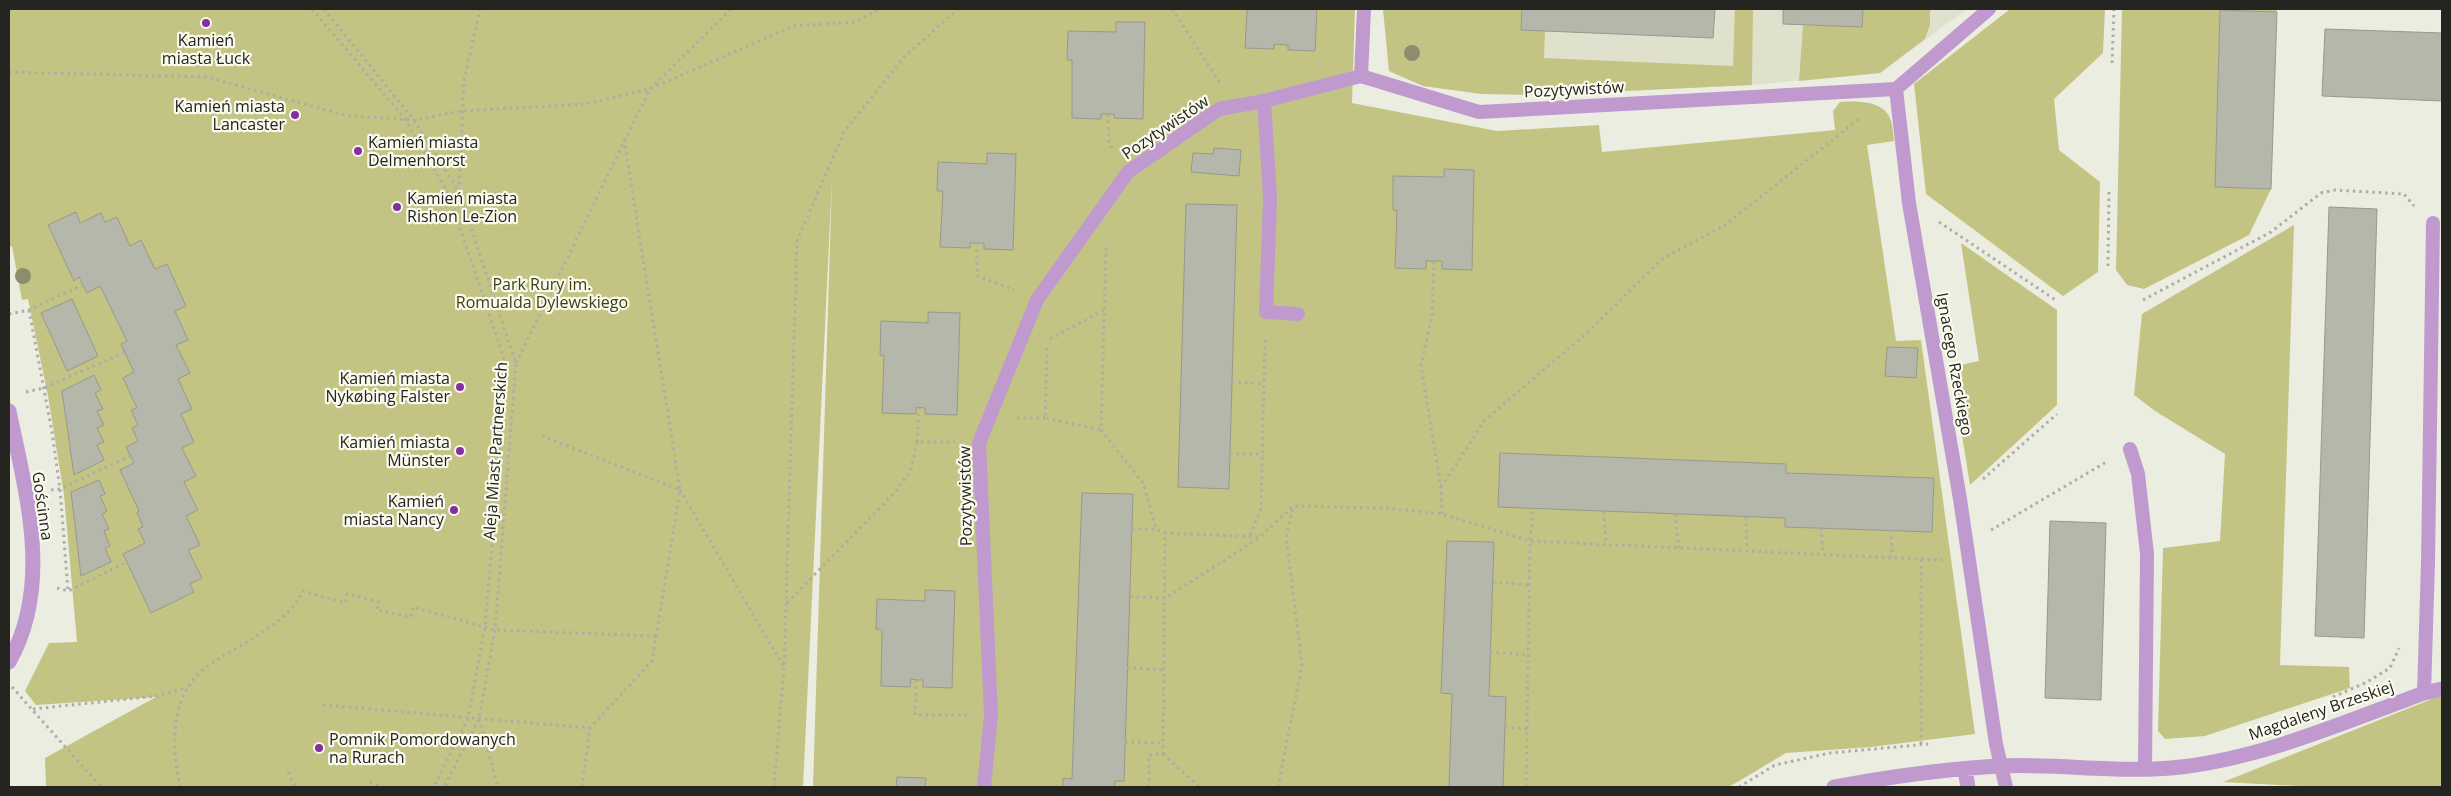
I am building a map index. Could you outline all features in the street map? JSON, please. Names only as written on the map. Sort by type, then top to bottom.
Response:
[{"type":"street","name":"Gościnna","points":[[9,411],[31,522],[34,583],[25,628],[9,662]]},
{"type":"street","name":"Magdaleny Brzeskiej","points":[[1834,787],[1879,778],[2000,766],[2145,769],[2182,766],[2260,752],[2424,693],[2442,689]]},
{"type":"street","points":[[1965,770],[1968,787]]},
{"type":"lane","points":[[1361,76],[1364,9]]},
{"type":"lane","points":[[1896,89],[1990,9]]},
{"type":"lane","name":"Pozytywistów","points":[[984,787],[990,715],[979,442],[1037,300],[1128,172],[1219,109],[1264,101],[1361,76],[1479,112],[1896,89]]},
{"type":"lane","name":"Ignacego Rzeckiego","points":[[1896,89],[1909,202],[1960,499],[2000,766]]},
{"type":"lane","points":[[1264,101],[1270,199],[1266,312],[1298,314]]},
{"type":"lane","points":[[2424,693],[2428,563],[2433,222]]},
{"type":"lane","points":[[2130,449],[2138,474],[2147,554],[2145,769]]},
{"type":"lane","points":[[2000,766],[2006,787]]},
{"type":"path","points":[[312,9],[405,119],[450,194],[507,367],[485,627],[468,718],[434,787]]},
{"type":"path","name":"Aleja Miast Partnerskich","points":[[324,9],[414,120],[459,192],[516,363],[494,630],[479,719],[444,787]]},
{"type":"path","points":[[459,192],[461,111],[464,81],[480,9]]},
{"type":"path","points":[[516,363],[650,89],[731,9]]},
{"type":"path","points":[[9,72],[206,77],[348,116],[414,120],[461,111],[584,104],[650,89],[793,26],[854,22],[880,9]]},
{"type":"path","points":[[774,787],[784,668],[797,242],[844,132],[904,57],[958,9]]},
{"type":"path","points":[[1172,9],[1220,83],[1264,101]]},
{"type":"path","points":[[2112,63],[2114,9]]},
{"type":"path","points":[[1441,487],[1486,420],[1587,332],[1662,259],[1725,225],[1896,89]]},
{"type":"path","points":[[1108,114],[1109,144],[1128,172]]},
{"type":"path","points":[[582,787],[590,728],[652,661],[680,490],[624,139]]},
{"type":"path","points":[[2108,266],[2110,189]]},
{"type":"path","points":[[2143,300],[2271,232],[2321,193],[2335,190],[2404,194],[2414,204],[2416,214]]},
{"type":"path","points":[[1909,202],[2057,301]]},
{"type":"path","points":[[1101,430],[1107,204]]},
{"type":"path","points":[[977,243],[977,276],[1037,300]]},
{"type":"path","points":[[1434,261],[1432,316],[1421,365],[1441,487],[1442,514]]},
{"type":"path","points":[[9,314],[29,310],[83,285]]},
{"type":"path","points":[[1105,309],[1047,340],[1045,418],[1101,430],[1144,482],[1156,529]]},
{"type":"path","points":[[29,310],[60,488],[68,591],[127,562]]},
{"type":"path","points":[[1250,535],[1262,508],[1266,312]]},
{"type":"path","points":[[44,388],[125,352]]},
{"type":"path","points":[[1232,382],[1264,384]]},
{"type":"path","points":[[786,604],[896,491],[910,470],[917,442],[919,408]]},
{"type":"path","points":[[1960,499],[2057,414]]},
{"type":"path","points":[[542,436],[680,490],[784,668]]},
{"type":"path","points":[[917,442],[979,442]]},
{"type":"path","points":[[1966,545],[2130,449]]},
{"type":"path","points":[[1230,454],[1263,454]]},
{"type":"path","points":[[60,488],[130,456]]},
{"type":"path","points":[[1278,787],[1302,664],[1286,538],[1293,506]]},
{"type":"path","points":[[1130,597],[1166,598],[1260,537],[1293,506],[1386,508],[1442,514],[1530,541],[1968,561]]},
{"type":"path","points":[[1526,787],[1530,541],[1533,509]]},
{"type":"path","points":[[1604,512],[1606,544]]},
{"type":"path","points":[[1675,514],[1679,548]]},
{"type":"path","points":[[1746,517],[1747,551]]},
{"type":"path","points":[[1821,528],[1823,554]]},
{"type":"path","points":[[1132,529],[1260,537]]},
{"type":"path","points":[[1891,530],[1892,557]]},
{"type":"path","points":[[1163,754],[1166,598],[1165,532]]},
{"type":"path","points":[[1921,559],[1921,744]]},
{"type":"path","points":[[1493,582],[1529,585]]},
{"type":"path","points":[[33,709],[157,696],[185,688],[204,670],[281,619],[296,606],[303,591],[345,603],[347,594],[379,602],[377,610],[411,617],[413,607],[494,630],[657,636]]},
{"type":"path","points":[[2331,698],[2367,682],[2390,668],[2400,646]]},
{"type":"path","points":[[1490,652],[1528,655]]},
{"type":"path","points":[[1128,668],[1165,670]]},
{"type":"path","points":[[916,680],[916,715],[990,715]]},
{"type":"path","points":[[9,684],[102,787]]},
{"type":"path","points":[[180,787],[174,740],[185,688]]},
{"type":"path","points":[[324,705],[590,728]]},
{"type":"path","points":[[479,719],[498,787]]},
{"type":"path","points":[[1505,727],[1527,729]]},
{"type":"path","points":[[1125,742],[1163,743]]},
{"type":"path","points":[[1738,787],[1775,765],[1830,753],[1931,744]]},
{"type":"path","points":[[1149,787],[1149,755],[1163,754],[1199,787]]},
{"type":"path","points":[[288,772],[295,787]]},
{"type":"path","points":[[370,782],[381,787]]},
{"type":"shaded area","points":[[1383,9],[1967,9],[1880,73],[1752,85],[1541,95],[1482,94],[1423,86],[1389,71]]},
{"type":"green space","name":"Park Rury im. Romualda Dylewskiego","points":[[9,9],[1355,9],[1352,103],[1497,131],[1599,125],[1602,152],[1835,130],[1833,111],[1840,102],[1862,102],[1877,105],[1888,114],[1892,123],[1894,141],[1867,145],[1896,341],[1921,340],[1975,734],[1871,747],[1786,753],[1729,787],[813,787],[832,180],[803,787],[46,787],[45,758],[156,697],[36,705],[25,691],[49,643],[77,642],[64,495],[48,396],[28,299],[22,300],[12,246],[9,247]]},
{"type":"green space","points":[[1383,9],[1522,9],[1521,30],[1545,31],[1544,58],[1733,66],[1735,9],[1753,9],[1752,85],[1541,95],[1482,94],[1423,86],[1389,71]]},
{"type":"green space","points":[[1863,9],[1930,9],[1930,25],[1925,39],[1880,73],[1799,81],[1803,25],[1862,27]]},
{"type":"green space","points":[[2010,9],[2105,9],[2103,53],[2054,99],[2059,150],[2100,182],[2098,272],[2063,296],[1926,194],[1914,84]]},
{"type":"green space","points":[[2122,9],[2276,9],[2277,12],[2220,11],[2215,187],[2271,189],[2249,235],[2144,289],[2127,285],[2116,270]]},
{"type":"green space","points":[[2294,225],[2280,665],[2349,667],[2350,688],[2205,736],[2165,739],[2158,731],[2163,548],[2220,541],[2225,454],[2155,411],[2134,395],[2142,314]]},
{"type":"green space","points":[[1961,243],[2057,310],[2057,405],[1970,485],[1951,367],[1979,361]]},
{"type":"green space","points":[[2442,695],[2442,787],[2317,787],[2223,782]]},
{"type":"building","points":[[1247,9],[1317,9],[1315,51],[1288,50],[1288,45],[1274,44],[1274,49],[1245,48]]},
{"type":"building","points":[[1522,9],[1715,9],[1713,38],[1521,30]]},
{"type":"building","points":[[1783,9],[1863,9],[1862,27],[1783,24]]},
{"type":"building","points":[[2220,10],[2277,12],[2271,189],[2215,187]]},
{"type":"building","points":[[1116,22],[1145,22],[1143,119],[1114,118],[1114,114],[1101,114],[1101,119],[1072,118],[1072,60],[1067,60],[1068,31],[1116,32]]},
{"type":"building","points":[[2325,29],[2442,33],[2442,101],[2322,96]]},
{"type":"building","points":[[1214,148],[1241,150],[1239,176],[1191,172],[1193,153],[1213,154]]},
{"type":"building","points":[[987,153],[1016,154],[1013,250],[984,249],[984,243],[970,243],[970,248],[940,247],[943,191],[937,191],[938,162],[987,164]]},
{"type":"building","points":[[1444,169],[1474,170],[1472,270],[1442,269],[1442,261],[1426,261],[1426,269],[1395,268],[1397,210],[1393,210],[1393,176],[1444,177]]},
{"type":"building","points":[[1186,204],[1237,205],[1229,489],[1178,487]]},
{"type":"building","points":[[2329,207],[2377,209],[2364,638],[2315,636]]},
{"type":"building","points":[[76,212],[80,223],[101,213],[105,222],[117,217],[130,246],[141,240],[155,269],[167,264],[186,306],[175,311],[188,340],[176,345],[190,373],[178,379],[192,409],[181,414],[194,442],[182,448],[196,476],[184,482],[198,510],[186,516],[200,545],[188,550],[202,578],[190,584],[194,592],[151,613],[123,554],[145,543],[138,529],[143,527],[137,512],[139,511],[120,470],[134,463],[126,447],[138,441],[132,428],[138,425],[131,410],[137,408],[123,378],[134,372],[121,344],[127,341],[100,286],[87,293],[79,277],[74,281],[48,225]]},
{"type":"building","points":[[72,299],[98,356],[67,371],[41,313]]},
{"type":"building","points":[[928,312],[960,313],[957,415],[925,414],[925,408],[916,407],[916,414],[882,413],[884,356],[880,355],[881,321],[928,323]]},
{"type":"building","points":[[1887,347],[1918,348],[1916,378],[1885,376]]},
{"type":"building","points":[[94,375],[101,390],[95,393],[103,409],[97,411],[104,425],[97,428],[104,442],[97,445],[104,460],[74,475],[62,391]]},
{"type":"building","points":[[1500,453],[1786,464],[1786,473],[1934,478],[1932,532],[1785,527],[1785,518],[1498,507]]},
{"type":"building","points":[[99,480],[105,494],[100,496],[107,511],[102,514],[109,529],[104,531],[110,546],[105,548],[111,562],[81,576],[71,492]]},
{"type":"building","points":[[1082,493],[1133,494],[1124,781],[1115,781],[1114,787],[1063,787],[1063,778],[1072,779]]},
{"type":"building","points":[[2050,521],[2106,523],[2101,700],[2045,698]]},
{"type":"building","points":[[1447,541],[1494,542],[1489,696],[1506,697],[1503,787],[1449,787],[1452,694],[1441,693]]},
{"type":"building","points":[[925,590],[955,591],[952,688],[923,687],[923,680],[911,679],[910,687],[881,686],[882,630],[876,629],[877,599],[925,601]]},
{"type":"building","points":[[897,777],[926,778],[925,787],[896,787]]},
{"type":"place","name":"Kamień miasta Łuck","points":[[206,23]]},
{"type":"place","name":"Kamień miasta Lancaster","points":[[295,115]]},
{"type":"place","name":"Kamień miasta Delmenhorst","points":[[358,151]]},
{"type":"place","name":"Kamień miasta Rishon Le-Zion","points":[[397,207]]},
{"type":"place","name":"Kamień miasta Nykøbing Falster","points":[[460,387]]},
{"type":"place","name":"Kamień miasta Münster","points":[[460,451]]},
{"type":"place","name":"Kamień miasta Nancy","points":[[454,510]]},
{"type":"place","name":"Pomnik Pomordowanych na Rurach","points":[[319,748]]}]
